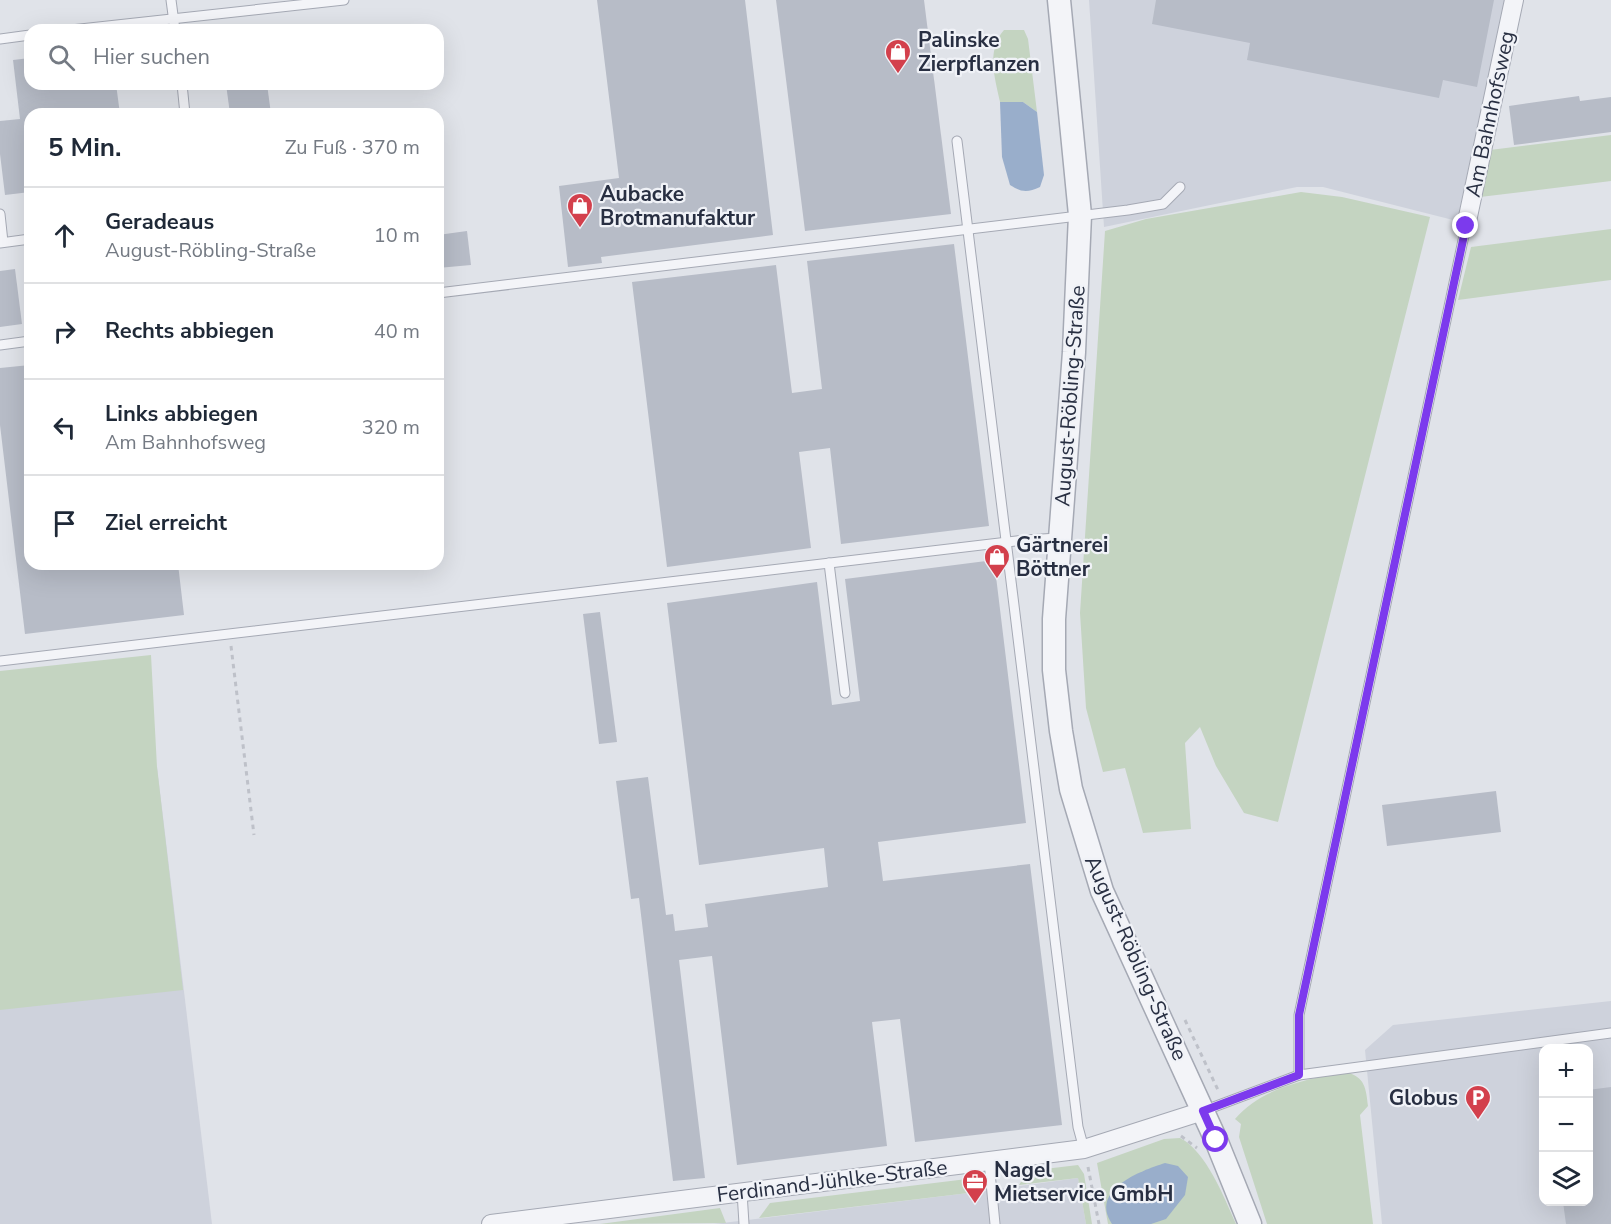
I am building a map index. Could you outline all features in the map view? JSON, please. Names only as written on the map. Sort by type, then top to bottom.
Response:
[{"type":"street","name":"August-Röbling-Straße","points":[[1059,0],[1080,215],[1074,352],[1054,619],[1054,670],[1061,731],[1071,789],[1102,891],[1214,1108],[1250,1224]]},
{"type":"street","name":"Am Bahnhofsweg","points":[[1466,226],[1514,0]]},
{"type":"street","name":"Ferdinand-Jühlke-Straße","points":[[491,1224],[1084,1149],[1214,1108]]},
{"type":"lane","points":[[171,0],[175,24]]},
{"type":"lane","points":[[119,24],[344,0]]},
{"type":"lane","points":[[0,39],[24,36]]},
{"type":"lane","points":[[183,90],[185,108]]},
{"type":"lane","points":[[957,141],[1076,1115],[1084,1149]]},
{"type":"lane","points":[[444,292],[1163,204],[1180,187]]},
{"type":"lane","points":[[0,214],[2,243],[24,240]]},
{"type":"lane","name":"Am Bahnhofsweg","points":[[1299,1075],[1299,1015],[1466,226]]},
{"type":"lane","points":[[0,345],[24,342]]},
{"type":"lane","points":[[0,661],[1007,542],[1059,538]]},
{"type":"lane","points":[[830,563],[844,693]]},
{"type":"lane","points":[[1214,1108],[1299,1075],[1611,1033]]},
{"type":"lane","points":[[989,1162],[995,1224]]},
{"type":"lane","points":[[742,1192],[744,1224]]},
{"type":"path","points":[[230,634],[254,835]]},
{"type":"path","points":[[1180,1010],[1214,1108]]},
{"type":"path","points":[[1084,1149],[1099,1224]]},
{"type":"shaded area","points":[[1089,0],[1505,0],[1457,221],[1323,187],[1297,187],[1104,227]]},
{"type":"shaded area","points":[[157,767],[212,1224],[0,1224],[0,786]]},
{"type":"shaded area","points":[[1611,1001],[1611,1224],[1382,1224],[1365,1050],[1393,1025]]},
{"type":"shaded area","name":"Nagel Mietservice GmbH","points":[[1078,1178],[1086,1224],[714,1224],[977,1192]]},
{"type":"green space","points":[[1004,30],[1024,30],[1028,39],[1037,112],[1023,102],[1000,102],[993,65],[995,46]]},
{"type":"green space","points":[[1611,135],[1611,181],[1480,197],[1490,150]]},
{"type":"green space","points":[[1301,192],[1342,197],[1430,217],[1278,822],[1244,813],[1216,766],[1200,727],[1185,743],[1191,829],[1143,833],[1125,768],[1103,772],[1086,708],[1080,613],[1105,231],[1146,219]]},
{"type":"green space","points":[[1611,229],[1611,280],[1458,300],[1471,247]]},
{"type":"green space","points":[[151,655],[157,767],[183,990],[0,1010],[0,671]]},
{"type":"green space","points":[[1346,1072],[1361,1080],[1366,1094],[1368,1106],[1360,1115],[1373,1224],[1267,1224],[1239,1137],[1241,1124],[1235,1119],[1258,1099],[1286,1086]]},
{"type":"green space","points":[[1180,1138],[1198,1153],[1206,1164],[1236,1224],[1108,1224],[1097,1163],[1164,1139]]},
{"type":"green space","points":[[1078,1165],[1084,1174],[1092,1224],[1086,1224],[1078,1178],[1019,1185],[1028,1171]]},
{"type":"green space","points":[[967,1179],[977,1192],[759,1218],[770,1203]]},
{"type":"green space","points":[[720,1208],[726,1223],[600,1224]]},
{"type":"water","points":[[1000,102],[1023,102],[1037,112],[1044,175],[1040,187],[1024,191],[1010,185],[1002,157]]},
{"type":"water","points":[[1165,1163],[1178,1166],[1188,1177],[1185,1195],[1166,1219],[1151,1224],[1112,1224],[1107,1212],[1107,1201],[1112,1192],[1131,1177]]},
{"type":"building","points":[[597,0],[745,0],[773,235],[601,257],[602,263],[568,267],[559,186],[619,178]]},
{"type":"building","points":[[776,0],[924,0],[951,214],[805,231]]},
{"type":"building","points":[[1156,0],[1494,0],[1477,87],[1443,80],[1439,98],[1247,60],[1250,43],[1152,24]]},
{"type":"building","points":[[24,59],[24,90],[117,90],[119,108],[24,108],[24,193],[5,195],[0,154],[0,121],[20,119],[13,60]]},
{"type":"building","points":[[227,90],[268,90],[270,108],[229,108]]},
{"type":"building","points":[[1579,96],[1580,101],[1611,97],[1611,132],[1514,145],[1509,106]]},
{"type":"building","points":[[467,231],[471,265],[444,267],[444,234]]},
{"type":"building","points":[[954,244],[989,526],[841,544],[830,448],[799,452],[811,548],[667,567],[632,282],[776,265],[792,393],[822,389],[807,261]]},
{"type":"building","points":[[15,269],[22,324],[0,327],[0,271]]},
{"type":"building","points":[[24,366],[24,570],[179,570],[184,615],[25,634],[0,425],[0,368]]},
{"type":"building","points":[[994,560],[1026,823],[878,842],[883,881],[1030,864],[1062,1125],[915,1142],[900,1019],[872,1022],[887,1146],[737,1165],[712,956],[679,960],[705,1178],[673,1181],[639,898],[631,899],[616,781],[648,777],[666,915],[673,914],[675,931],[708,927],[705,904],[828,887],[824,848],[699,865],[667,603],[817,582],[832,705],[860,701],[845,579]]},
{"type":"building","points":[[600,612],[617,742],[599,744],[583,614]]},
{"type":"building","points":[[1496,791],[1501,832],[1387,846],[1382,805]]},
{"type":"building","points":[[1611,1087],[1611,1224],[1566,1224],[1564,1206],[1593,1206],[1593,1089]]},
{"type":"place","name":"Palinske Zierpflanzen","points":[[898,75]]},
{"type":"place","name":"Aubacke Brotmanufaktur","points":[[580,229]]},
{"type":"place","name":"Gärtnerei Böttner","points":[[997,580]]},
{"type":"place","name":"Globus","points":[[1478,1121]]},
{"type":"place","name":"Nagel Mietservice GmbH","points":[[975,1205]]},
{"type":"route","points":[[1216,1140],[1203,1111],[1299,1075],[1299,1015],[1466,226]]}]
